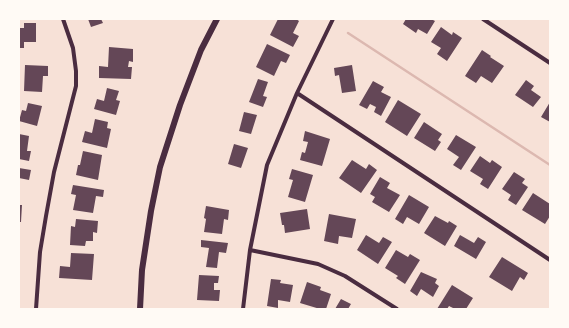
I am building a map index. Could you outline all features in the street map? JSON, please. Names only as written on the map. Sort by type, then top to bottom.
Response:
[{"type":"street","points":[[36,309],[40,252],[46,216],[54,172],[76,86],[73,48],[63,19]]},
{"type":"street","points":[[140,309],[142,270],[151,211],[160,167],[180,105],[201,50],[217,19]]},
{"type":"street","points":[[243,309],[250,250],[267,165],[296,93],[333,19]]},
{"type":"street","points":[[483,19],[550,63]]},
{"type":"street","points":[[296,93],[550,260]]},
{"type":"street","points":[[250,250],[318,264],[345,276],[397,309]]},
{"type":"building","points":[[88,19],[101,19],[103,23],[91,27]]},
{"type":"building","points":[[278,19],[296,19],[299,21],[293,33],[299,36],[293,47],[270,35]]},
{"type":"building","points":[[406,19],[431,19],[435,21],[427,34],[418,29],[416,33],[403,24]]},
{"type":"building","points":[[24,23],[36,23],[36,42],[24,42],[24,48],[19,48],[19,28],[24,28]]},
{"type":"building","points":[[441,27],[452,35],[453,32],[462,38],[447,61],[437,54],[441,48],[431,42]]},
{"type":"building","points":[[267,44],[290,55],[286,63],[281,61],[274,76],[256,67]]},
{"type":"building","points":[[109,47],[133,49],[133,62],[129,61],[128,67],[132,67],[131,79],[99,78],[99,66],[108,67]]},
{"type":"building","points":[[482,50],[504,66],[492,83],[481,76],[476,83],[465,76]]},
{"type":"building","points":[[25,65],[48,66],[48,76],[43,76],[42,92],[24,91]]},
{"type":"building","points":[[352,65],[356,91],[342,93],[339,75],[335,76],[334,68]]},
{"type":"building","points":[[258,79],[268,82],[263,96],[267,97],[263,107],[249,102]]},
{"type":"building","points":[[526,80],[534,86],[531,90],[541,97],[533,107],[515,95]]},
{"type":"building","points":[[373,81],[384,87],[381,92],[391,97],[381,116],[374,112],[376,107],[370,104],[367,109],[359,105]]},
{"type":"building","points":[[107,88],[119,91],[116,100],[120,101],[116,115],[94,109],[97,99],[104,101]]},
{"type":"building","points":[[398,100],[421,114],[407,136],[385,122]]},
{"type":"building","points":[[550,102],[550,122],[541,117]]},
{"type":"building","points":[[28,103],[42,106],[37,126],[19,121],[22,110],[26,111]]},
{"type":"building","points":[[244,112],[257,115],[251,134],[239,131]]},
{"type":"building","points":[[95,119],[108,122],[107,128],[111,129],[107,148],[82,142],[85,131],[92,133]]},
{"type":"building","points":[[424,122],[442,134],[438,140],[441,142],[435,151],[414,138]]},
{"type":"building","points":[[305,131],[330,139],[322,166],[300,160],[302,152],[305,153],[308,142],[303,141]]},
{"type":"building","points":[[19,134],[29,136],[27,151],[31,151],[29,161],[19,159]]},
{"type":"building","points":[[456,135],[476,147],[461,170],[453,165],[459,157],[447,149]]},
{"type":"building","points":[[234,144],[248,148],[241,168],[228,164]]},
{"type":"building","points":[[83,151],[102,155],[98,180],[76,175]]},
{"type":"building","points":[[480,156],[490,163],[492,160],[502,167],[488,189],[480,184],[483,179],[470,171]]},
{"type":"building","points":[[352,160],[366,169],[369,164],[377,170],[361,193],[339,178]]},
{"type":"building","points":[[19,168],[31,170],[29,180],[19,178]]},
{"type":"building","points":[[292,169],[313,175],[305,202],[288,197],[293,180],[289,179]]},
{"type":"building","points":[[514,172],[525,179],[522,183],[528,187],[516,205],[508,200],[511,195],[502,189]]},
{"type":"building","points":[[380,177],[390,183],[387,188],[400,195],[389,212],[372,202],[375,197],[370,194]]},
{"type":"building","points":[[73,185],[104,190],[103,197],[96,196],[93,213],[73,210],[76,195],[71,194]]},
{"type":"building","points":[[533,193],[550,204],[550,216],[545,224],[522,210]]},
{"type":"building","points":[[409,195],[429,207],[419,224],[407,217],[403,224],[395,219]]},
{"type":"building","points":[[19,205],[22,205],[21,222],[19,222]]},
{"type":"building","points":[[206,206],[229,210],[228,220],[224,219],[222,234],[204,232]]},
{"type":"building","points":[[307,209],[310,229],[285,233],[280,213]]},
{"type":"building","points":[[329,214],[356,219],[352,238],[339,236],[338,244],[324,241]]},
{"type":"building","points":[[435,216],[448,223],[449,221],[457,226],[445,246],[424,233]]},
{"type":"building","points":[[76,219],[98,221],[97,233],[93,232],[93,241],[86,241],[85,246],[70,245],[71,226],[75,227]]},
{"type":"building","points":[[366,235],[379,243],[383,237],[392,242],[378,264],[357,250]]},
{"type":"building","points":[[460,235],[474,243],[478,237],[486,242],[476,259],[454,246]]},
{"type":"building","points":[[201,240],[228,243],[226,253],[219,252],[217,268],[206,267],[209,248],[201,247]]},
{"type":"building","points":[[396,250],[408,257],[410,254],[420,260],[405,284],[396,278],[398,276],[385,268]]},
{"type":"building","points":[[71,253],[94,254],[92,280],[59,278],[60,266],[70,267]]},
{"type":"building","points":[[502,257],[528,273],[524,280],[520,277],[512,291],[489,277]]},
{"type":"building","points":[[421,272],[437,279],[435,283],[439,286],[433,297],[421,289],[417,296],[410,291]]},
{"type":"building","points":[[199,275],[219,276],[218,283],[214,283],[214,290],[220,290],[219,301],[197,300]]},
{"type":"building","points":[[271,279],[281,280],[280,283],[293,285],[290,302],[278,300],[278,308],[267,306]]},
{"type":"building","points":[[307,282],[321,287],[320,290],[331,294],[326,309],[320,309],[300,303]]},
{"type":"building","points":[[452,285],[473,298],[466,309],[455,309],[449,306],[447,309],[437,309]]},
{"type":"building","points":[[341,299],[351,304],[348,309],[335,309]]},
{"type":"waterway","points":[[348,33],[550,165]]}]
